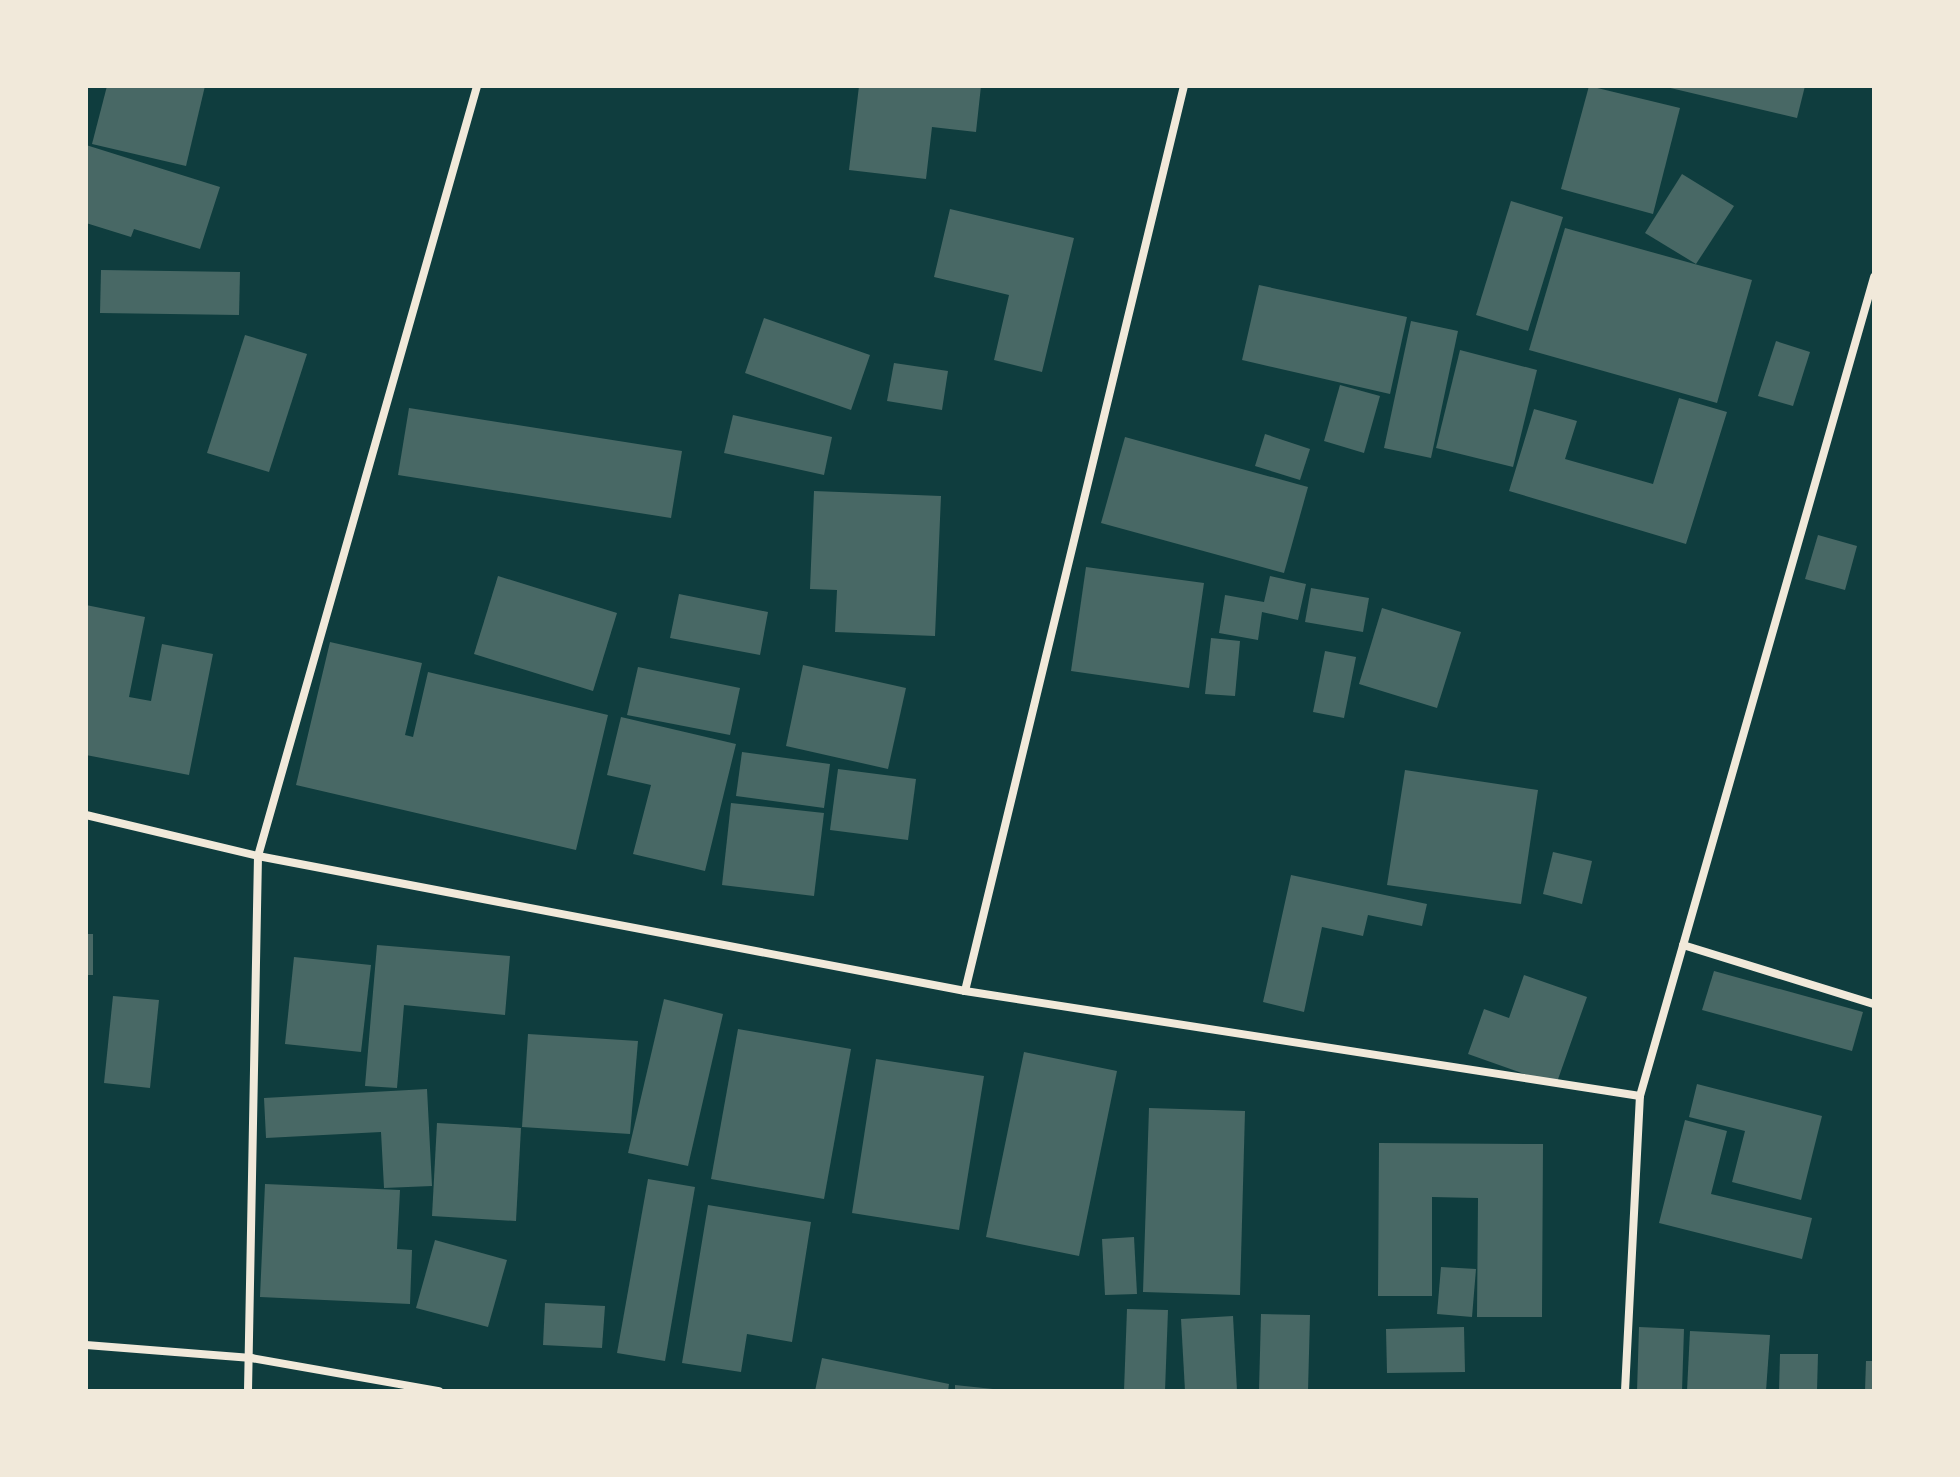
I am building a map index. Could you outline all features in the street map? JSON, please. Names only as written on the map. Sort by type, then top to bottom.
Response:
[{"type":"street","points":[[248,1391],[258,856],[477,86]]},
{"type":"street","points":[[965,991],[1184,86]]},
{"type":"street","points":[[1625,1391],[1640,1096],[1874,277]]},
{"type":"street","points":[[86,815],[258,856],[965,991],[1640,1096]]},
{"type":"street","points":[[1683,945],[1874,1004]]},
{"type":"street","points":[[86,1345],[251,1358],[439,1391]]},
{"type":"building","points":[[107,86],[205,86],[186,166],[92,144]]},
{"type":"building","points":[[859,86],[981,86],[976,132],[932,127],[926,179],[849,170]]},
{"type":"building","points":[[1589,86],[1680,108],[1653,214],[1561,189]]},
{"type":"building","points":[[1662,86],[1805,86],[1797,118]]},
{"type":"building","points":[[86,145],[220,187],[200,249],[134,229],[131,237],[86,223]]},
{"type":"building","points":[[1682,174],[1734,206],[1696,264],[1645,233]]},
{"type":"building","points":[[1511,201],[1563,217],[1528,331],[1476,315]]},
{"type":"building","points":[[950,209],[1074,238],[1042,372],[994,360],[1009,295],[934,277]]},
{"type":"building","points":[[1565,228],[1752,280],[1717,403],[1529,350]]},
{"type":"building","points":[[101,270],[240,272],[239,315],[100,313]]},
{"type":"building","points":[[1259,285],[1407,317],[1390,394],[1242,360]]},
{"type":"building","points":[[764,318],[870,355],[851,410],[745,373]]},
{"type":"building","points":[[1411,321],[1458,331],[1431,458],[1384,448]]},
{"type":"building","points":[[245,335],[307,354],[269,472],[207,453]]},
{"type":"building","points":[[1776,341],[1810,352],[1793,406],[1758,396]]},
{"type":"building","points":[[1460,350],[1537,370],[1513,467],[1436,448]]},
{"type":"building","points":[[894,363],[948,371],[942,410],[887,401]]},
{"type":"building","points":[[1340,385],[1380,396],[1364,453],[1324,441]]},
{"type":"building","points":[[1679,398],[1727,412],[1686,544],[1509,491],[1534,409],[1577,421],[1565,459],[1653,484]]},
{"type":"building","points":[[409,408],[682,451],[671,518],[398,475]]},
{"type":"building","points":[[733,415],[832,437],[824,475],[724,453]]},
{"type":"building","points":[[1265,434],[1310,449],[1300,480],[1255,466]]},
{"type":"building","points":[[1125,437],[1308,487],[1284,573],[1101,523]]},
{"type":"building","points":[[814,491],[941,496],[935,636],[835,632],[837,590],[810,589]]},
{"type":"building","points":[[1818,535],[1857,546],[1845,590],[1805,579]]},
{"type":"building","points":[[1086,567],[1204,583],[1189,688],[1071,671]]},
{"type":"building","points":[[498,576],[617,613],[593,691],[474,654]]},
{"type":"building","points":[[1270,576],[1306,584],[1298,620],[1262,612],[1258,640],[1219,633],[1225,595],[1264,602]]},
{"type":"building","points":[[1311,588],[1369,598],[1363,632],[1305,622]]},
{"type":"building","points":[[679,594],[768,612],[760,655],[670,638]]},
{"type":"building","points":[[86,605],[145,617],[129,697],[151,701],[162,644],[213,654],[189,775],[86,755]]},
{"type":"building","points":[[1382,608],[1461,632],[1437,708],[1359,684]]},
{"type":"building","points":[[1211,638],[1240,641],[1235,696],[1205,694]]},
{"type":"building","points":[[330,642],[422,663],[405,735],[413,737],[428,672],[608,715],[576,850],[296,785]]},
{"type":"building","points":[[1325,651],[1356,657],[1344,718],[1313,712]]},
{"type":"building","points":[[803,665],[906,688],[888,769],[786,746]]},
{"type":"building","points":[[638,667],[740,688],[730,735],[627,715]]},
{"type":"building","points":[[621,717],[736,744],[705,871],[633,854],[651,785],[607,775]]},
{"type":"building","points":[[742,752],[830,764],[824,808],[736,796]]},
{"type":"building","points":[[838,769],[916,779],[908,840],[830,830]]},
{"type":"building","points":[[1405,770],[1538,790],[1521,904],[1387,885]]},
{"type":"building","points":[[731,803],[824,813],[814,896],[722,885]]},
{"type":"building","points":[[1553,852],[1592,861],[1582,904],[1543,894]]},
{"type":"building","points":[[1291,875],[1427,904],[1422,926],[1368,915],[1363,936],[1322,927],[1304,1012],[1263,1002]]},
{"type":"building","points":[[86,934],[93,934],[93,975],[86,975]]},
{"type":"building","points":[[377,945],[510,956],[505,1015],[404,1005],[397,1088],[365,1086]]},
{"type":"building","points":[[294,957],[371,965],[361,1052],[285,1044]]},
{"type":"building","points":[[1714,971],[1863,1012],[1852,1051],[1702,1010]]},
{"type":"building","points":[[1524,975],[1587,997],[1556,1085],[1468,1054],[1484,1009],[1509,1018]]},
{"type":"building","points":[[113,996],[159,1000],[150,1088],[104,1083]]},
{"type":"building","points":[[664,999],[723,1014],[688,1166],[628,1153]]},
{"type":"building","points":[[738,1029],[851,1049],[824,1199],[711,1179]]},
{"type":"building","points":[[528,1034],[638,1041],[630,1134],[522,1127]]},
{"type":"building","points":[[1024,1052],[1117,1071],[1079,1256],[986,1237]]},
{"type":"building","points":[[876,1059],[984,1076],[959,1230],[852,1213]]},
{"type":"building","points":[[1697,1084],[1822,1116],[1801,1200],[1732,1182],[1745,1131],[1689,1117]]},
{"type":"building","points":[[427,1089],[432,1186],[384,1188],[381,1132],[266,1138],[264,1098]]},
{"type":"building","points":[[1149,1108],[1245,1111],[1240,1295],[1143,1292]]},
{"type":"building","points":[[1685,1120],[1727,1131],[1711,1194],[1812,1218],[1802,1259],[1659,1223]]},
{"type":"building","points":[[437,1123],[521,1128],[516,1221],[432,1216]]},
{"type":"building","points":[[1379,1143],[1543,1144],[1542,1317],[1477,1317],[1478,1198],[1432,1197],[1432,1296],[1378,1296]]},
{"type":"building","points":[[648,1179],[695,1187],[665,1361],[617,1353]]},
{"type":"building","points":[[265,1184],[400,1190],[397,1249],[412,1250],[410,1304],[260,1297]]},
{"type":"building","points":[[708,1205],[811,1222],[792,1342],[747,1334],[741,1372],[682,1363]]},
{"type":"building","points":[[1134,1237],[1137,1294],[1105,1295],[1102,1239]]},
{"type":"building","points":[[435,1240],[507,1260],[488,1327],[416,1308]]},
{"type":"building","points":[[1441,1267],[1476,1269],[1472,1317],[1437,1314]]},
{"type":"building","points":[[545,1303],[605,1306],[602,1348],[543,1345]]},
{"type":"building","points":[[1127,1309],[1168,1310],[1165,1391],[1124,1391]]},
{"type":"building","points":[[1261,1314],[1310,1315],[1308,1391],[1259,1391]]},
{"type":"building","points":[[1233,1316],[1237,1391],[1185,1391],[1181,1319]]},
{"type":"building","points":[[1464,1327],[1465,1372],[1387,1373],[1386,1329]]},
{"type":"building","points":[[1639,1327],[1684,1329],[1682,1391],[1637,1391]]},
{"type":"building","points":[[1690,1331],[1770,1335],[1766,1391],[1687,1391]]},
{"type":"building","points":[[1780,1354],[1818,1354],[1817,1391],[1779,1391]]},
{"type":"building","points":[[822,1358],[949,1384],[948,1391],[815,1391]]},
{"type":"building","points":[[1866,1361],[1874,1361],[1874,1391],[1865,1391]]},
{"type":"building","points":[[955,1385],[993,1389],[993,1391],[955,1391]]}]
